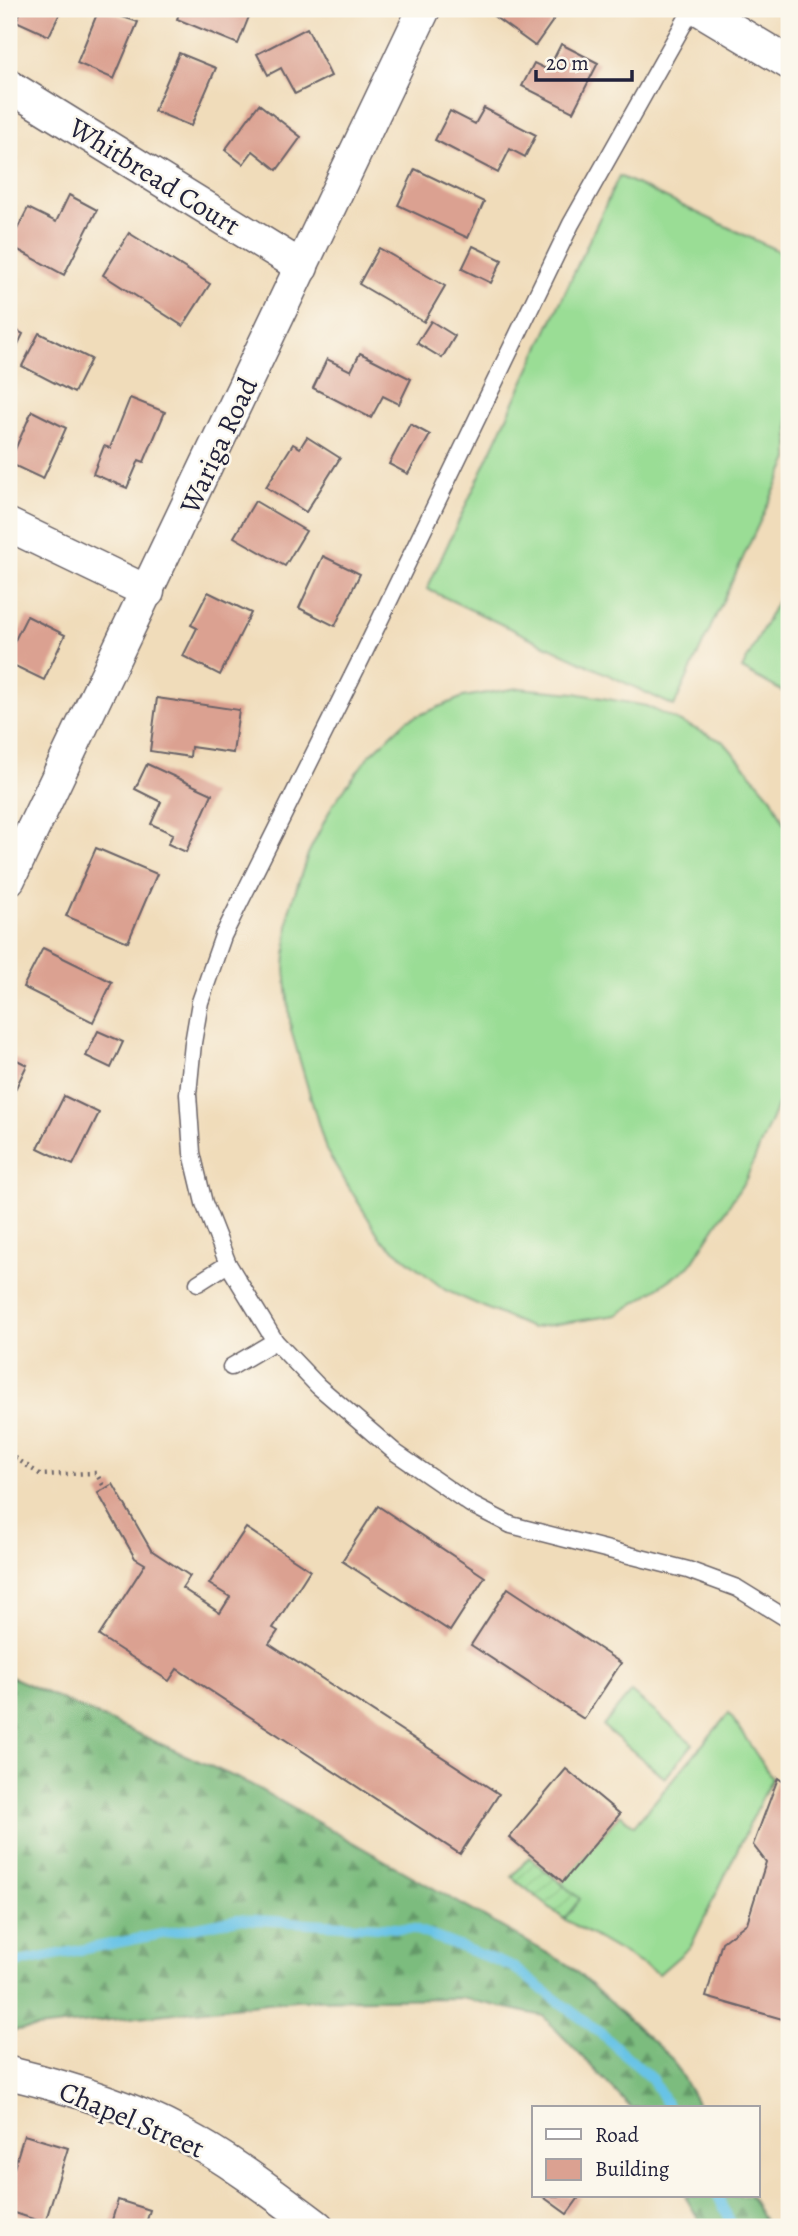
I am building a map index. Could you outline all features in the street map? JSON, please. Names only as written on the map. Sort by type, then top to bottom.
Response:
[{"type":"street","name":"Wariga Road","points":[[9,879],[424,9]]},
{"type":"street","points":[[699,9],[789,63]]},
{"type":"street","name":"Whitbread Court","points":[[9,86],[302,267]]},
{"type":"street","points":[[9,525],[148,592]]},
{"type":"street","name":"Chapel Street","points":[[9,2073],[49,2083],[128,2110],[179,2133],[221,2157],[306,2224]]},
{"type":"lane","points":[[692,9],[571,224],[362,657],[223,936],[209,971],[193,1043],[188,1094],[192,1153],[204,1203],[228,1264],[275,1341],[318,1386],[397,1453],[470,1504],[511,1525],[688,1570],[737,1588],[789,1620]]},
{"type":"lane","points":[[198,1283],[228,1264]]},
{"type":"lane","points":[[231,1367],[275,1341]]},
{"type":"path","points":[[9,1439],[12,1455],[41,1475],[96,1473],[103,1485]]},
{"type":"green space","points":[[619,176],[789,256],[789,459],[674,706],[427,589]]},
{"type":"green space","points":[[789,578],[789,695],[742,669]]},
{"type":"green space","points":[[518,688],[575,693],[646,706],[724,742],[772,798],[789,833],[789,1078],[746,1179],[689,1267],[617,1315],[531,1328],[445,1290],[381,1239],[326,1150],[291,1030],[285,969],[289,911],[308,854],[333,804],[369,756],[407,720],[463,697]]},
{"type":"green space","points":[[9,1676],[250,1784],[570,1966],[672,2059],[699,2106],[629,2106],[543,2016],[461,1998],[296,2000],[9,2031]]},
{"type":"green space","points":[[631,1692],[693,1744],[665,1778],[603,1726]]},
{"type":"green space","points":[[729,1713],[772,1778],[691,1946],[659,1974],[564,1919],[579,1899],[561,1883],[620,1814],[634,1826]]},
{"type":"green space","points":[[529,1857],[580,1899],[564,1919],[512,1877]]},
{"type":"green space","points":[[686,2198],[751,2198],[769,2227],[703,2227]]},
{"type":"building","points":[[22,9],[62,9],[49,36],[16,21]]},
{"type":"building","points":[[99,9],[138,22],[114,79],[77,63]]},
{"type":"building","points":[[181,9],[252,9],[238,44],[177,19]]},
{"type":"building","points":[[490,9],[554,9],[559,12],[535,46],[488,12]]},
{"type":"building","points":[[307,28],[331,76],[295,94],[281,68],[268,75],[257,54]]},
{"type":"building","points":[[561,44],[598,63],[573,112],[522,86],[534,63],[548,70]]},
{"type":"building","points":[[179,53],[216,68],[191,126],[154,111]]},
{"type":"building","points":[[259,104],[301,137],[277,170],[253,151],[243,164],[225,150]]},
{"type":"building","points":[[484,108],[536,135],[525,157],[510,149],[498,173],[435,140],[450,111],[475,124]]},
{"type":"building","points":[[9,154],[18,159],[9,174]]},
{"type":"building","points":[[415,169],[484,202],[468,238],[398,205]]},
{"type":"building","points":[[69,195],[97,210],[64,275],[9,245],[28,208],[56,222]]},
{"type":"building","points":[[129,233],[210,284],[183,326],[103,275]]},
{"type":"building","points":[[473,246],[502,260],[491,283],[462,269]]},
{"type":"building","points":[[379,248],[445,286],[424,322],[359,284]]},
{"type":"building","points":[[431,321],[455,336],[442,358],[417,343]]},
{"type":"building","points":[[9,326],[23,334],[9,363]]},
{"type":"building","points":[[39,333],[91,359],[74,393],[22,366]]},
{"type":"building","points":[[360,353],[411,379],[399,404],[383,396],[371,418],[313,388],[327,359],[351,371]]},
{"type":"building","points":[[130,398],[165,412],[144,462],[139,460],[127,488],[93,474],[104,446],[110,448]]},
{"type":"building","points":[[32,411],[66,428],[43,479],[9,463]]},
{"type":"building","points":[[410,424],[430,435],[408,474],[389,464]]},
{"type":"building","points":[[307,437],[340,458],[306,512],[266,487],[293,444],[300,448]]},
{"type":"building","points":[[255,501],[306,531],[285,566],[234,537]]},
{"type":"building","points":[[323,556],[360,574],[335,626],[299,608]]},
{"type":"building","points":[[208,592],[251,613],[220,675],[183,656],[197,628],[191,625]]},
{"type":"building","points":[[27,616],[65,635],[44,680],[9,663],[9,652]]},
{"type":"building","points":[[157,698],[239,710],[233,753],[191,747],[190,757],[150,751]]},
{"type":"building","points":[[147,764],[212,794],[186,852],[168,844],[173,834],[151,824],[161,802],[135,789]]},
{"type":"building","points":[[96,848],[157,874],[128,942],[66,916]]},
{"type":"building","points":[[43,948],[112,982],[93,1022],[23,987]]},
{"type":"building","points":[[98,1031],[123,1042],[111,1068],[86,1056]]},
{"type":"building","points":[[9,1056],[27,1065],[9,1102]]},
{"type":"building","points":[[64,1096],[99,1113],[73,1165],[38,1148]]},
{"type":"building","points":[[113,1484],[151,1550],[190,1576],[182,1588],[220,1613],[230,1597],[209,1584],[246,1528],[310,1570],[273,1628],[278,1631],[269,1644],[499,1794],[460,1854],[177,1669],[169,1681],[99,1636],[145,1564],[135,1558],[98,1493]]},
{"type":"building","points":[[378,1506],[485,1577],[450,1631],[342,1561]]},
{"type":"building","points":[[508,1588],[621,1663],[584,1719],[471,1645]]},
{"type":"building","points":[[566,1769],[620,1814],[563,1882],[509,1837]]},
{"type":"building","points":[[778,1778],[789,1786],[789,2021],[706,1997],[722,1942],[747,1923],[766,1862],[753,1845]]},
{"type":"building","points":[[24,2135],[68,2148],[45,2223],[9,2211],[9,2166],[14,2168]]},
{"type":"building","points":[[545,2198],[579,2198],[567,2214]]},
{"type":"building","points":[[118,2200],[150,2210],[145,2227],[110,2227]]},
{"type":"waterway","points":[[9,1964],[238,1919],[414,1929],[513,1967],[603,2035],[652,2079],[668,2106]]},
{"type":"waterway","points":[[719,2198],[733,2227]]}]
